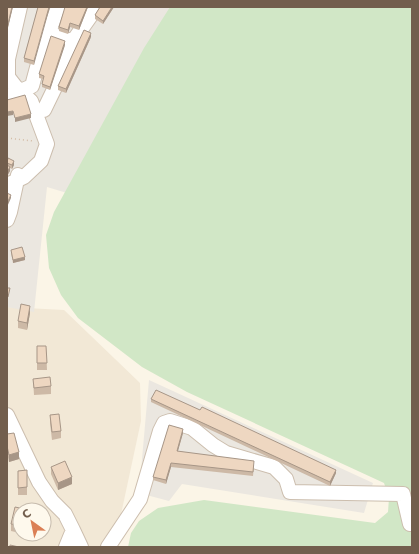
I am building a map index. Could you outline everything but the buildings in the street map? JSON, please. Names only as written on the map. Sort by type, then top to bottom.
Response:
[{"type":"street","points":[[7,220],[14,180],[24,177],[41,161],[47,144],[31,101],[8,77],[8,59],[20,7]]},
{"type":"street","points":[[7,97],[32,86],[39,60],[58,7]]},
{"type":"street","points":[[44,110],[60,77],[74,41],[97,7]]},
{"type":"street","points":[[50,30],[56,36],[74,41]]},
{"type":"street","points":[[7,415],[39,482],[52,501],[65,514],[81,547]]},
{"type":"street","points":[[108,547],[140,499],[160,431],[164,423],[170,421],[192,428],[213,445],[226,453],[274,467],[286,479],[290,492],[403,494],[410,524]]},
{"type":"street","points":[[66,547],[73,530]]},
{"type":"path","points":[[7,138],[47,144]]},
{"type":"shaded area","points":[[7,7],[175,7],[67,193],[47,187],[34,312],[7,307]]},
{"type":"shaded area","points":[[7,307],[64,310],[140,383],[141,421],[114,547],[7,547]]},
{"type":"shaded area","points":[[149,380],[373,483],[364,513],[182,484],[169,501],[139,493]]},
{"type":"green space","points":[[170,7],[412,7],[412,547],[128,547],[131,533],[139,521],[158,508],[204,500],[375,523],[388,512],[389,498],[384,483],[187,392],[142,367],[78,318],[61,295],[49,268],[46,235],[54,212],[144,48]]}]
